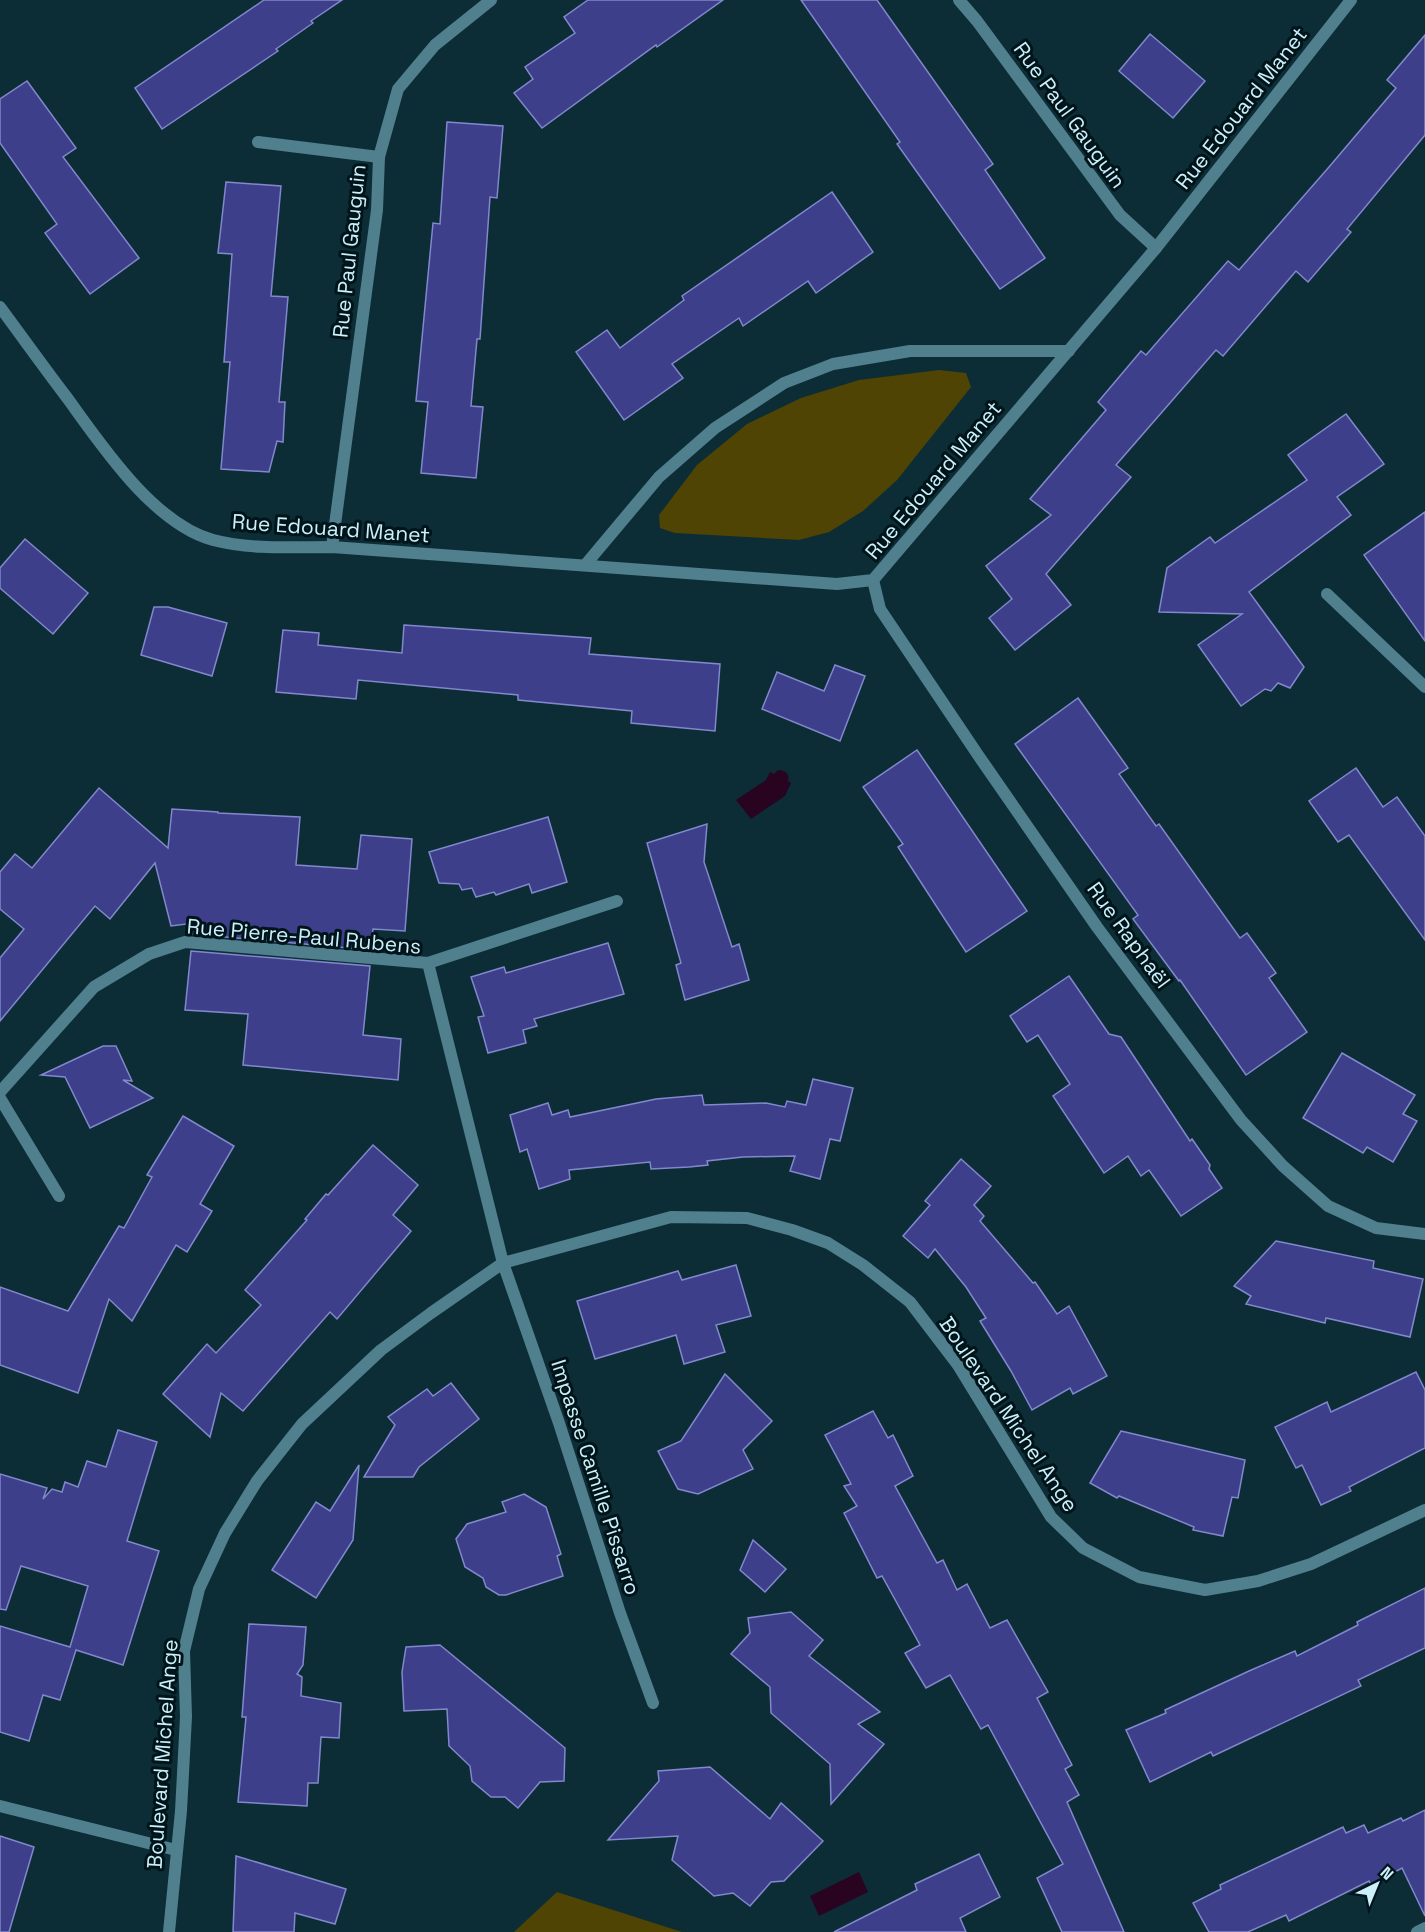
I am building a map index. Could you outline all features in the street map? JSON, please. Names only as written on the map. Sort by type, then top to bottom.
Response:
[{"type":"street","name":"Rue Paul Gauguin","points":[[332,547],[377,210],[379,157],[398,89],[435,45],[491,0]]},
{"type":"street","name":"Rue Paul Gauguin","points":[[959,0],[977,21],[1120,215],[1156,248]]},
{"type":"street","name":"Rue Edouard Manet","points":[[0,307],[117,466],[146,496],[178,523],[212,539],[254,546],[332,547],[837,584],[873,580],[1156,248],[1351,0]]},
{"type":"street","points":[[258,142],[379,157]]},
{"type":"street","points":[[586,564],[659,477],[715,428],[784,383],[832,364],[910,351],[1069,351]]},
{"type":"street","name":"Rue Raphaël","points":[[873,580],[880,609],[978,755],[1097,927],[1241,1120],[1283,1166],[1328,1206],[1376,1228],[1425,1234]]},
{"type":"street","points":[[1327,594],[1425,687]]},
{"type":"street","points":[[428,963],[617,901]]},
{"type":"street","name":"Rue Pierre-Paul Rubens","points":[[0,1092],[94,987],[149,954],[184,942],[428,963],[503,1263]]},
{"type":"street","points":[[0,1098],[60,1196]]},
{"type":"street","name":"Boulevard Michel Ange","points":[[169,1932],[181,1811],[186,1717],[184,1651],[199,1589],[225,1533],[257,1481],[302,1424],[381,1350],[503,1263],[671,1217],[747,1218],[792,1230],[828,1243],[863,1265],[910,1302],[958,1365],[1051,1517],[1083,1548],[1139,1577],[1205,1590],[1258,1581],[1311,1564],[1425,1510]]},
{"type":"street","name":"Impasse Camille Pissarro","points":[[503,1263],[559,1423],[620,1613],[653,1703]]},
{"type":"street","points":[[0,1806],[176,1850]]},
{"type":"street","points":[[1417,1932],[1425,1928]]},
{"type":"shaded area","points":[[939,370],[966,373],[971,387],[897,480],[863,511],[829,532],[799,540],[675,533],[660,528],[659,515],[697,465],[747,424],[801,398],[859,380]]},
{"type":"shaded area","points":[[778,770],[786,773],[791,783],[785,796],[751,819],[736,800],[766,780],[770,772],[774,774]]},
{"type":"shaded area","points":[[859,1872],[868,1892],[819,1916],[810,1896]]},
{"type":"shaded area","points":[[557,1892],[682,1932],[514,1932]]},
{"type":"building","points":[[264,0],[342,0],[311,21],[313,23],[276,49],[278,51],[162,129],[135,88]]},
{"type":"building","points":[[588,0],[723,0],[657,47],[656,45],[542,128],[514,93],[533,79],[525,67],[575,33],[564,17]]},
{"type":"building","points":[[801,0],[877,0],[993,164],[985,170],[1045,258],[1000,289],[897,144],[900,142]]},
{"type":"building","points":[[1150,34],[1205,81],[1173,118],[1119,71]]},
{"type":"building","points":[[1425,35],[1425,135],[1347,229],[1351,232],[1308,282],[1296,271],[1223,356],[1216,350],[1116,465],[1131,477],[1046,574],[1071,605],[1015,650],[989,618],[1012,599],[986,566],[1051,515],[1030,499],[1106,410],[1098,402],[1141,351],[1146,355],[1228,261],[1239,270],[1329,167],[1396,88],[1387,80]]},
{"type":"building","points":[[27,81],[76,148],[63,157],[139,258],[90,294],[45,233],[57,224],[0,143],[0,99]]},
{"type":"building","points":[[447,122],[503,126],[497,198],[490,197],[480,339],[477,339],[471,406],[483,407],[476,478],[421,473],[428,402],[416,401],[433,223],[440,224]]},
{"type":"building","points":[[226,182],[281,186],[271,296],[288,297],[279,402],[285,402],[283,442],[277,441],[269,472],[221,469],[230,362],[224,362],[232,254],[218,253]]},
{"type":"building","points":[[832,192],[873,252],[816,293],[808,281],[743,326],[739,318],[672,364],[683,378],[624,420],[576,352],[607,330],[620,348],[684,300],[682,296]]},
{"type":"building","points":[[1346,414],[1384,464],[1337,497],[1351,515],[1249,592],[1304,667],[1290,688],[1278,683],[1271,691],[1265,689],[1241,706],[1198,645],[1242,614],[1159,612],[1167,568],[1210,537],[1215,543],[1307,480],[1288,455]]},
{"type":"building","points":[[1425,512],[1425,641],[1364,555]]},
{"type":"building","points":[[25,539],[88,593],[53,634],[0,588],[0,568]]},
{"type":"building","points":[[154,607],[168,607],[227,623],[212,676],[141,655]]},
{"type":"building","points":[[404,625],[591,638],[589,654],[720,664],[715,731],[631,723],[632,711],[518,700],[518,695],[358,680],[356,699],[276,692],[283,630],[319,633],[318,645],[402,653]]},
{"type":"building","points":[[835,665],[865,676],[840,741],[762,709],[777,672],[824,691]]},
{"type":"building","points":[[1078,698],[1128,768],[1119,774],[1156,826],[1159,824],[1240,938],[1247,933],[1276,973],[1269,978],[1307,1032],[1246,1075],[1180,980],[1133,919],[1138,915],[1015,744]]},
{"type":"building","points":[[917,750],[1027,911],[966,952],[898,847],[903,844],[863,787]]},
{"type":"building","points":[[1356,768],[1383,807],[1397,797],[1425,836],[1425,940],[1349,835],[1338,842],[1309,801]]},
{"type":"building","points":[[99,788],[168,848],[172,809],[300,817],[296,865],[357,869],[361,835],[412,839],[405,931],[373,929],[371,950],[193,934],[194,923],[171,926],[155,863],[110,919],[95,906],[0,1021],[0,958],[24,929],[0,909],[0,872],[15,854],[32,868]]},
{"type":"building","points":[[548,817],[567,882],[532,893],[529,884],[496,895],[494,892],[476,897],[472,888],[462,890],[459,884],[439,883],[429,852]]},
{"type":"building","points":[[707,824],[704,862],[732,947],[739,944],[749,980],[685,1000],[676,965],[681,963],[647,843]]},
{"type":"building","points":[[608,943],[624,994],[534,1019],[537,1026],[523,1030],[526,1043],[488,1053],[478,1017],[484,1016],[471,977],[504,967],[506,973]]},
{"type":"building","points":[[191,951],[370,966],[363,1035],[401,1039],[398,1080],[243,1065],[248,1014],[185,1010]]},
{"type":"building","points":[[1069,976],[1109,1034],[1121,1037],[1190,1141],[1192,1139],[1210,1165],[1209,1169],[1222,1188],[1181,1216],[1149,1170],[1141,1176],[1128,1156],[1104,1173],[1053,1096],[1070,1084],[1038,1035],[1027,1042],[1010,1016]]},
{"type":"building","points":[[103,1046],[116,1046],[132,1081],[123,1080],[153,1098],[90,1128],[65,1077],[41,1075]]},
{"type":"building","points":[[1342,1053],[1415,1095],[1403,1114],[1417,1121],[1393,1162],[1367,1147],[1363,1153],[1303,1118]]},
{"type":"building","points":[[813,1079],[853,1088],[840,1141],[830,1139],[820,1179],[790,1171],[795,1156],[743,1157],[707,1161],[708,1165],[689,1167],[651,1169],[650,1162],[569,1170],[570,1179],[539,1189],[527,1149],[520,1152],[510,1115],[548,1103],[552,1115],[568,1110],[570,1117],[656,1099],[702,1095],[704,1105],[766,1103],[785,1107],[787,1101],[806,1105]]},
{"type":"building","points":[[183,1116],[234,1146],[200,1204],[212,1211],[187,1252],[176,1245],[132,1321],[109,1299],[78,1393],[0,1365],[0,1287],[68,1311],[119,1226],[124,1228],[152,1177],[147,1175]]},
{"type":"building","points":[[373,1145],[418,1185],[393,1215],[411,1231],[337,1319],[330,1312],[243,1411],[221,1393],[210,1437],[163,1394],[207,1344],[216,1353],[261,1305],[245,1290],[307,1220],[305,1219],[326,1194],[328,1195]]},
{"type":"building","points":[[961,1159],[991,1186],[974,1205],[984,1216],[980,1221],[1033,1283],[1035,1282],[1057,1314],[1069,1306],[1107,1376],[1073,1394],[1070,1388],[1032,1410],[980,1321],[986,1318],[966,1287],[935,1249],[928,1258],[903,1236],[930,1205],[925,1201]]},
{"type":"building","points":[[1276,1241],[1374,1261],[1373,1268],[1423,1279],[1410,1337],[1326,1318],[1325,1323],[1246,1304],[1251,1296],[1234,1286]]},
{"type":"building","points":[[736,1265],[751,1316],[716,1325],[725,1352],[684,1364],[676,1335],[595,1359],[577,1301],[678,1271],[682,1280]]},
{"type":"building","points":[[1416,1372],[1425,1390],[1425,1448],[1349,1487],[1351,1491],[1321,1505],[1302,1465],[1296,1468],[1275,1427],[1327,1402],[1331,1412]]},
{"type":"building","points":[[725,1374],[772,1421],[743,1450],[753,1469],[698,1494],[678,1489],[658,1451],[681,1441]]},
{"type":"building","points":[[451,1383],[479,1419],[419,1467],[413,1477],[364,1477],[395,1425],[388,1417],[427,1389],[433,1396]]},
{"type":"building","points":[[873,1411],[888,1438],[893,1435],[913,1476],[895,1486],[937,1563],[943,1560],[957,1590],[967,1584],[990,1628],[1007,1620],[1048,1692],[1037,1698],[1072,1765],[1065,1769],[1079,1795],[1067,1802],[1124,1932],[1062,1932],[1037,1878],[1063,1864],[988,1725],[981,1729],[950,1675],[926,1688],[905,1653],[920,1645],[882,1576],[877,1578],[844,1513],[857,1506],[844,1486],[851,1484],[825,1435]]},
{"type":"building","points":[[118,1430],[157,1442],[127,1541],[159,1551],[123,1665],[76,1650],[60,1700],[43,1695],[29,1741],[0,1732],[0,1626],[70,1647],[88,1586],[21,1566],[6,1610],[0,1609],[0,1474],[47,1488],[43,1499],[52,1489],[62,1492],[65,1482],[78,1487],[87,1461],[106,1467]]},
{"type":"building","points":[[1121,1431],[1245,1460],[1238,1498],[1232,1497],[1223,1536],[1193,1530],[1194,1527],[1119,1496],[1117,1498],[1090,1483]]},
{"type":"building","points":[[359,1465],[353,1540],[316,1598],[272,1570],[316,1502],[330,1511]]},
{"type":"building","points":[[524,1494],[546,1507],[561,1554],[557,1556],[563,1576],[506,1595],[499,1595],[486,1587],[483,1578],[465,1567],[456,1539],[467,1524],[506,1512],[502,1502]]},
{"type":"building","points":[[753,1540],[786,1569],[765,1592],[740,1570]]},
{"type":"building","points":[[1425,1588],[1425,1648],[1358,1680],[1361,1686],[1213,1756],[1211,1752],[1150,1782],[1126,1730],[1295,1651],[1297,1656],[1358,1625],[1357,1622]]},
{"type":"building","points":[[791,1612],[823,1640],[809,1656],[880,1712],[858,1724],[884,1744],[831,1804],[830,1764],[771,1713],[770,1687],[731,1654],[750,1633],[748,1618]]},
{"type":"building","points":[[249,1624],[306,1627],[303,1665],[297,1674],[302,1677],[301,1696],[341,1703],[339,1738],[321,1737],[318,1783],[308,1783],[307,1806],[238,1802],[246,1717],[242,1717]]},
{"type":"building","points":[[440,1645],[565,1748],[564,1781],[540,1782],[518,1808],[505,1797],[491,1797],[472,1781],[470,1766],[449,1746],[447,1709],[404,1711],[402,1672],[406,1647]]},
{"type":"building","points":[[710,1767],[770,1819],[781,1803],[823,1841],[784,1881],[771,1882],[750,1906],[733,1893],[714,1896],[672,1860],[678,1836],[608,1840],[659,1781],[658,1771]]},
{"type":"building","points":[[1425,1810],[1425,1916],[1402,1868],[1371,1885],[1369,1881],[1289,1921],[1286,1915],[1248,1932],[1209,1932],[1193,1903],[1221,1889],[1220,1885],[1343,1827],[1346,1833],[1364,1825],[1368,1833],[1401,1818],[1403,1821]]},
{"type":"building","points":[[0,1836],[34,1847],[9,1932],[0,1932]]},
{"type":"building","points":[[979,1854],[1000,1897],[960,1918],[966,1932],[834,1932],[917,1890],[915,1884]]},
{"type":"building","points":[[236,1856],[346,1889],[335,1924],[295,1913],[294,1932],[233,1932]]}]
